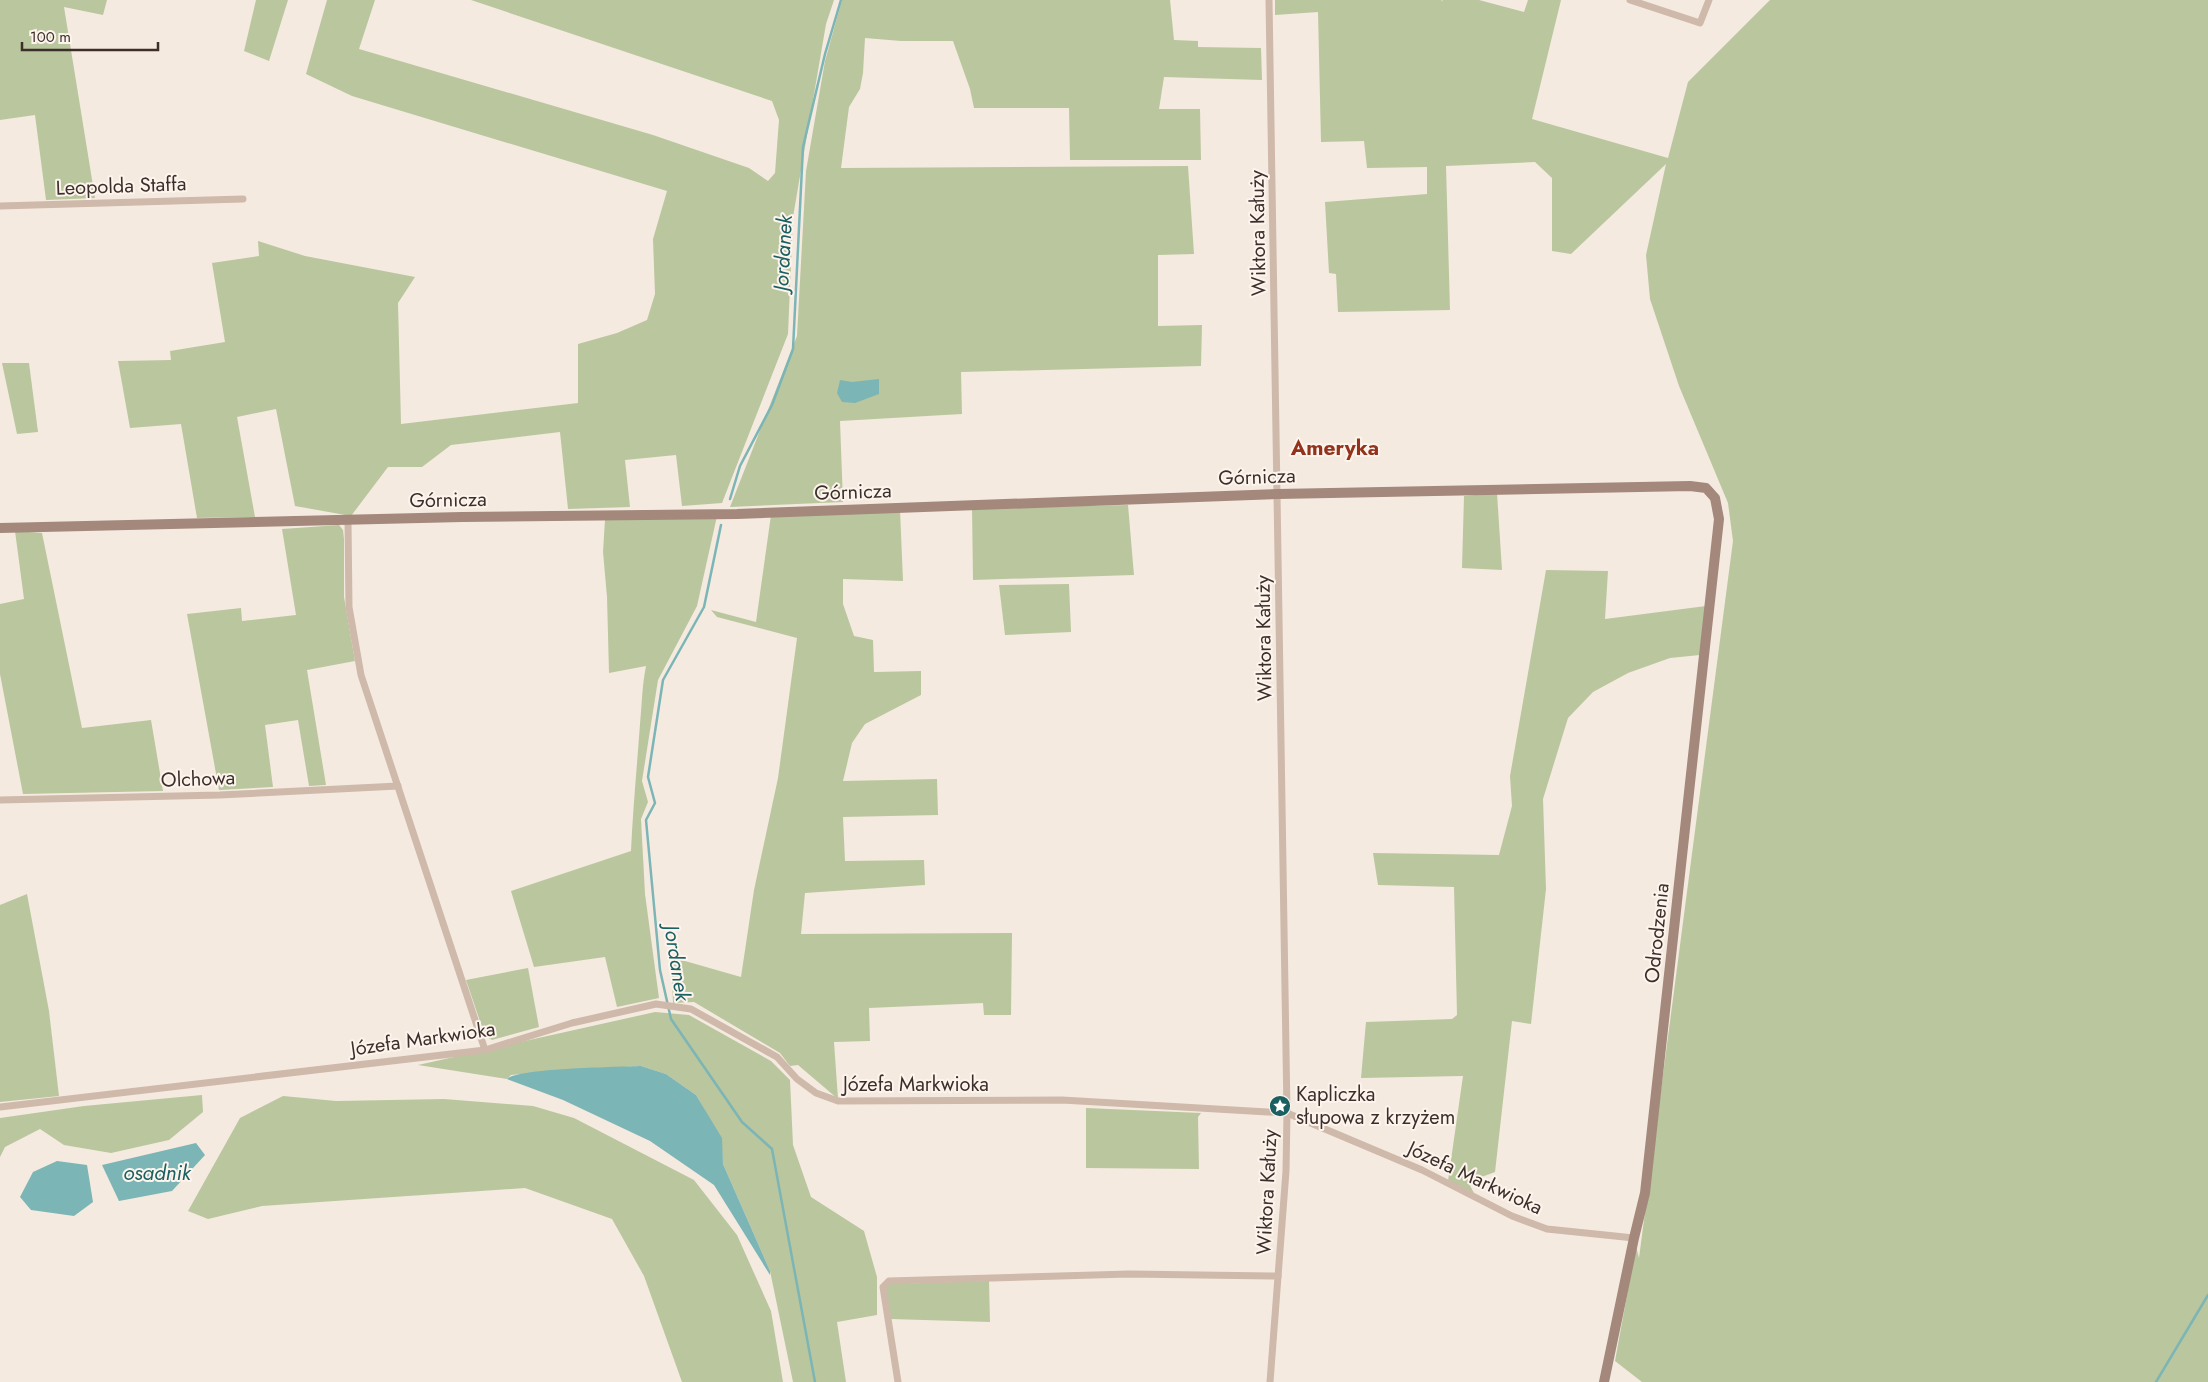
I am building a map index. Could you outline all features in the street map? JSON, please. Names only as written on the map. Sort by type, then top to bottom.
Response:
[{"type":"street","name":"Wiktora Kałuży","points":[[1270,0],[1287,1113],[1286,1171],[1270,1382]]},
{"type":"street","points":[[1630,0],[1700,23],[1709,0]]},
{"type":"street","name":"Leopolda Staffa","points":[[0,206],[243,199]]},
{"type":"street","name":"Górnicza","points":[[0,528],[737,514],[1278,494],[1680,486],[1706,488]]},
{"type":"street","name":"Odrodzenia","points":[[1604,1382],[1645,1194],[1719,519],[1715,498],[1706,488]]},
{"type":"street","points":[[348,520],[350,607],[361,675],[485,1050]]},
{"type":"street","name":"Olchowa","points":[[0,800],[220,795],[398,786]]},
{"type":"street","name":"Józefa Markwioka","points":[[0,1107],[485,1050],[572,1023],[660,1005],[691,1009],[776,1057],[797,1079],[816,1093],[838,1102],[1062,1100],[1287,1113],[1422,1170],[1512,1216],[1546,1229],[1634,1238]]},
{"type":"street","name":"Wiktora Kałuży","points":[[898,1382],[882,1287],[889,1281],[1128,1274],[1278,1276]]},
{"type":"green space","points":[[0,0],[107,0],[103,15],[64,7],[95,198],[46,200],[35,115],[0,120]]},
{"type":"green space","points":[[256,0],[288,0],[269,61],[244,51]]},
{"type":"green space","points":[[327,0],[375,0],[359,49],[653,135],[749,168],[768,181],[775,173],[779,120],[772,101],[471,0],[834,0],[826,24],[793,217],[788,334],[722,503],[682,506],[676,455],[625,460],[630,507],[568,509],[560,432],[451,445],[422,467],[388,467],[351,516],[295,506],[276,409],[237,417],[255,517],[197,518],[181,424],[130,428],[118,361],[171,360],[170,351],[225,342],[212,263],[259,256],[258,241],[305,256],[415,277],[398,303],[401,424],[578,403],[578,344],[617,333],[647,320],[655,294],[653,239],[667,191],[352,96],[306,74]]},
{"type":"green space","points":[[842,0],[1170,0],[1174,40],[1198,41],[1198,47],[1261,48],[1262,80],[1164,77],[1159,109],[1200,109],[1201,160],[1070,160],[1069,108],[974,108],[970,89],[953,41],[901,41],[865,38],[860,89],[849,107],[841,168],[1188,166],[1194,254],[1158,255],[1158,326],[1202,325],[1201,366],[961,372],[962,414],[840,421],[843,502],[730,507],[797,336],[806,171],[825,61]]},
{"type":"green space","points":[[1275,0],[1441,0],[1443,2],[1442,0],[1479,0],[1524,12],[1528,0],[1561,0],[1532,119],[1668,158],[1688,82],[1770,0],[2208,0],[2208,1382],[1642,1382],[1615,1361],[1636,1246],[1639,1258],[1733,541],[1728,503],[1679,386],[1650,299],[1646,255],[1666,164],[1571,254],[1552,251],[1552,178],[1535,162],[1446,166],[1450,310],[1338,312],[1336,274],[1329,273],[1325,202],[1427,194],[1427,167],[1367,168],[1364,141],[1321,142],[1318,12],[1275,15]]},
{"type":"green space","points":[[2,363],[29,363],[38,432],[17,434]]},
{"type":"green space","points":[[1497,493],[1502,570],[1462,568],[1464,496]]},
{"type":"green space","points":[[1128,505],[1134,575],[973,580],[972,508]]},
{"type":"green space","points":[[900,510],[903,581],[843,579],[843,604],[854,636],[873,640],[874,672],[921,671],[921,695],[865,724],[852,743],[843,781],[937,779],[938,815],[843,817],[845,861],[924,860],[925,885],[805,893],[801,934],[1012,933],[1011,1015],[984,1015],[983,1003],[869,1008],[870,1041],[834,1042],[838,1099],[798,1065],[790,1066],[780,1053],[694,1002],[673,1003],[671,957],[741,977],[754,890],[778,778],[797,638],[717,617],[711,610],[756,622],[771,515]]},
{"type":"green space","points":[[717,516],[697,606],[658,680],[642,781],[648,802],[641,819],[645,894],[659,998],[617,1007],[605,957],[534,967],[511,891],[631,851],[642,695],[646,666],[609,673],[607,597],[603,552],[605,520]]},
{"type":"green space","points":[[339,525],[343,530],[344,539],[344,597],[355,661],[307,670],[326,785],[309,786],[298,720],[265,725],[273,787],[219,790],[187,614],[241,608],[242,621],[296,615],[282,529]]},
{"type":"green space","points":[[15,531],[42,533],[82,728],[151,720],[163,791],[23,794],[0,674],[0,604],[24,599]]},
{"type":"green space","points":[[1546,570],[1608,571],[1605,619],[1706,606],[1700,655],[1670,658],[1628,673],[1593,692],[1568,718],[1543,799],[1546,889],[1531,1024],[1512,1021],[1495,1172],[1468,1182],[1474,1193],[1448,1181],[1463,1076],[1361,1078],[1366,1022],[1452,1019],[1457,1015],[1454,887],[1378,885],[1373,853],[1499,855],[1512,806],[1510,776]]},
{"type":"green space","points":[[1069,584],[1071,632],[1005,635],[999,585]]},
{"type":"green space","points":[[27,894],[49,1011],[59,1096],[0,1102],[0,905]]},
{"type":"green space","points":[[528,968],[539,1027],[492,1040],[485,1036],[466,980]]},
{"type":"green space","points":[[655,1012],[689,1015],[771,1061],[790,1080],[793,1145],[811,1197],[864,1231],[877,1277],[877,1315],[837,1322],[846,1382],[793,1382],[770,1271],[723,1164],[721,1138],[696,1095],[666,1074],[641,1066],[511,1075],[507,1079],[418,1065]]},
{"type":"green space","points":[[202,1095],[203,1112],[169,1140],[111,1153],[64,1145],[40,1129],[5,1147],[0,1157],[0,1118],[84,1106]]},
{"type":"green space","points":[[283,1096],[336,1101],[444,1099],[533,1106],[574,1118],[694,1180],[737,1235],[771,1311],[783,1382],[682,1382],[644,1276],[612,1219],[525,1188],[262,1206],[208,1219],[188,1211],[240,1118]]},
{"type":"green space","points":[[1086,1108],[1201,1113],[1198,1117],[1199,1169],[1086,1168]]},
{"type":"green space","points":[[989,1281],[990,1322],[891,1319],[886,1289],[889,1284]]},
{"type":"water","points":[[879,379],[879,394],[855,403],[842,402],[837,393],[840,380],[852,382]]},
{"type":"water","points":[[641,1066],[666,1074],[696,1095],[722,1138],[723,1164],[770,1271],[770,1275],[714,1185],[650,1141],[563,1100],[507,1079],[515,1075],[548,1070]]},
{"type":"water","name":"osadnik","points":[[196,1143],[205,1155],[172,1191],[119,1201],[102,1165]]},
{"type":"water","points":[[57,1161],[87,1165],[93,1202],[74,1216],[31,1210],[20,1197],[33,1172]]},
{"type":"waterway","name":"Jordanek","points":[[730,499],[740,466],[772,405],[793,349],[803,147],[825,54],[841,0]]},
{"type":"waterway","name":"Jordanek","points":[[721,525],[704,607],[663,680],[648,777],[655,803],[646,820],[660,970],[671,1019],[742,1122],[772,1149],[815,1382]]},
{"type":"waterway","points":[[2156,1382],[2208,1295]]},
{"type":"place","name":"Kapliczka słupowa z krzyżem","points":[[1280,1106]]},
{"type":"district","name":"Ameryka","points":[[1335,448]]}]
